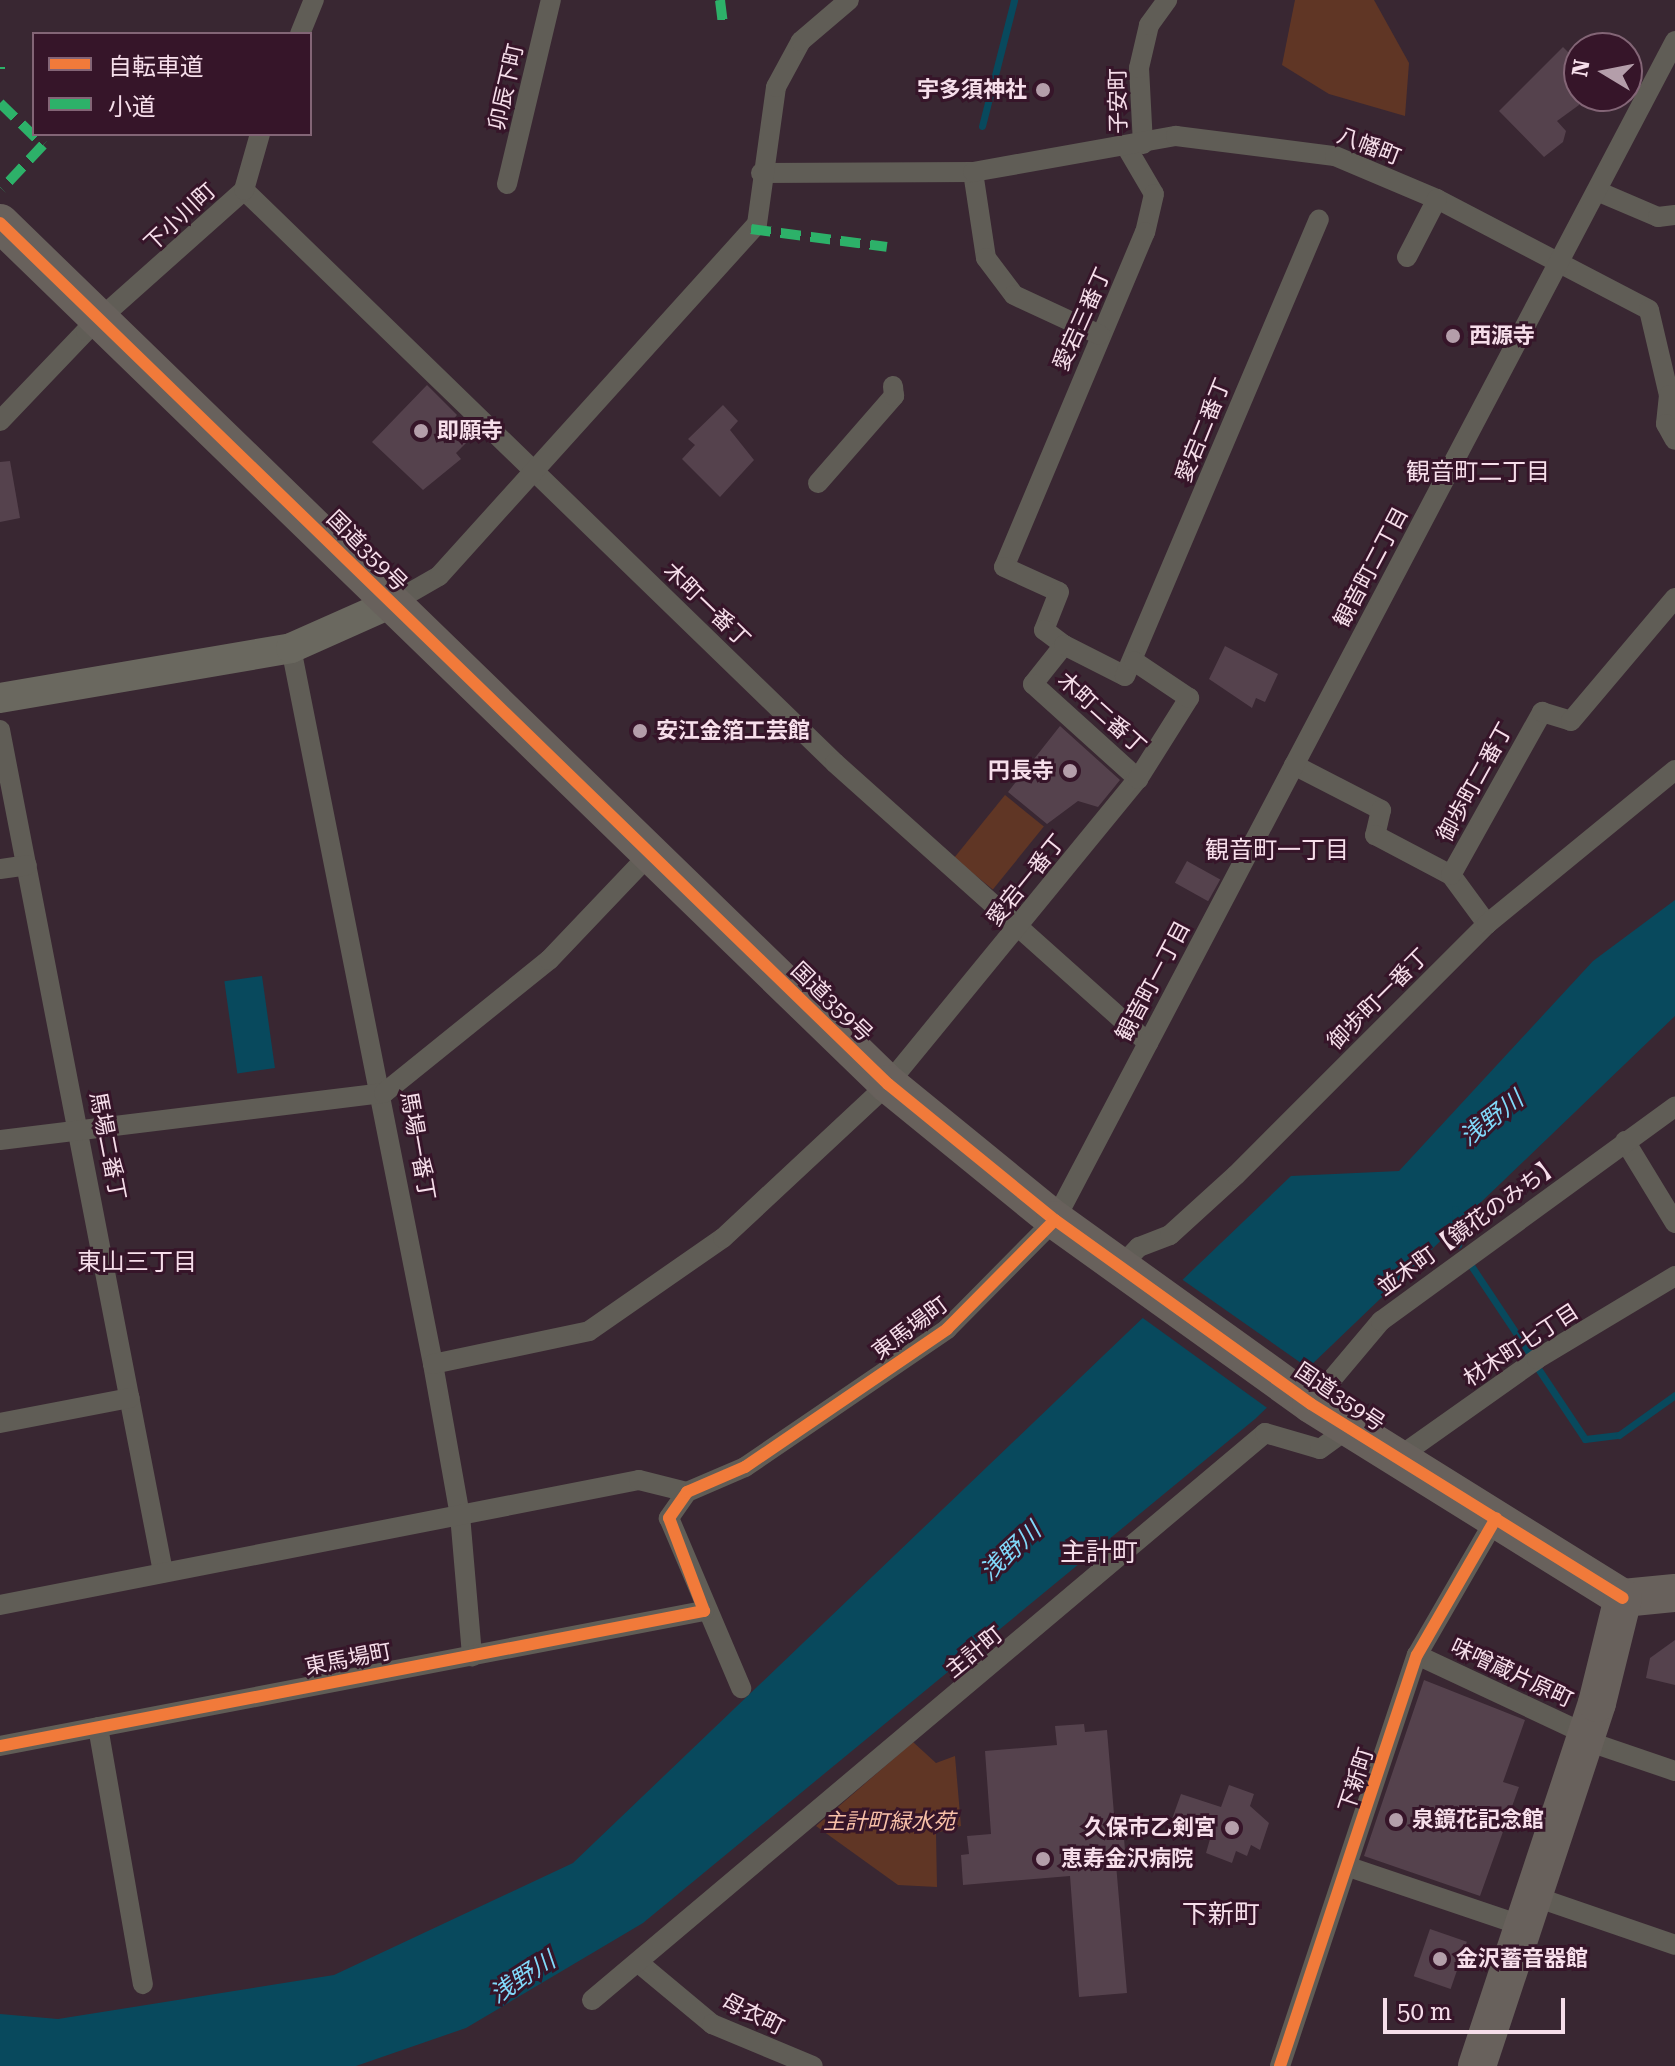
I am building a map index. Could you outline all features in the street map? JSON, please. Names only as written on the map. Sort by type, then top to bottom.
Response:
[{"type":"highway","name":"国道359号","points":[[0,223],[107,319],[392,603],[888,1084],[1055,1220],[1303,1397],[1334,1439],[1396,1459],[1623,1598]]},
{"type":"highway","points":[[1477,2066],[1585,1737],[1623,1598],[1675,1593]]},
{"type":"street","points":[[301,32],[314,0]]},
{"type":"street","name":"卯辰下町","points":[[507,184],[551,0]]},
{"type":"street","points":[[0,698],[291,648],[392,603],[439,576],[538,471],[757,224],[761,173],[776,87],[801,41],[849,0]]},
{"type":"street","name":"子安町","points":[[1135,146],[1139,68],[1149,25],[1167,0]]},
{"type":"street","name":"観音町二丁目","points":[[1294,765],[1675,41]]},
{"type":"street","name":"下小川町","points":[[0,421],[244,190],[259,136]]},
{"type":"street","name":"八幡町","points":[[761,173],[973,172],[1135,146],[1176,136],[1264,142],[1335,156],[1437,199],[1649,310],[1669,395],[1666,424],[1675,440]]},
{"type":"street","name":"愛宕三番丁","points":[[1064,645],[1044,630],[1059,592],[1004,567],[1025,509],[1153,204],[1135,146]]},
{"type":"street","points":[[973,172],[986,258],[1007,287],[1100,335]]},
{"type":"street","name":"木町一番丁","points":[[244,190],[538,471],[835,763],[1148,1043]]},
{"type":"street","points":[[1597,191],[1658,217],[1675,215]]},
{"type":"street","points":[[1407,257],[1437,199]]},
{"type":"street","name":"愛宕二番丁","points":[[1134,661],[1319,219]]},
{"type":"street","points":[[818,483],[894,396],[893,386]]},
{"type":"street","name":"御歩町二番丁","points":[[1451,875],[1542,712],[1571,721],[1675,598]]},
{"type":"street","points":[[1064,645],[1125,676],[1134,661]]},
{"type":"street","name":"木町二番丁","points":[[1064,645],[1033,684],[1138,779]]},
{"type":"street","name":"馬場一番丁","points":[[291,648],[384,1093],[433,1364],[460,1515],[472,1656]]},
{"type":"street","name":"愛宕一番丁","points":[[433,1364],[589,1331],[723,1238],[888,1084],[1019,928],[1138,779],[1189,698],[1134,661]]},
{"type":"street","name":"馬場二番丁","points":[[0,730],[80,1128],[163,1572]]},
{"type":"street","points":[[1294,765],[1381,810],[1375,835],[1451,875],[1487,924]]},
{"type":"street","name":"観音町一丁目","points":[[1055,1220],[1294,765]]},
{"type":"street","name":"御歩町一番丁","points":[[1127,1271],[1139,1247],[1170,1235],[1236,1175],[1487,924],[1675,770]]},
{"type":"street","points":[[0,1140],[384,1093],[549,960],[650,854]]},
{"type":"street","points":[[0,869],[27,865]]},
{"type":"street","name":"並木町【鏡花のみち】","points":[[1303,1397],[1381,1321],[1675,1107]]},
{"type":"street","points":[[1625,1141],[1675,1223]]},
{"type":"street","name":"東馬場町","points":[[687,1492],[745,1467],[947,1329],[1055,1220]]},
{"type":"street","name":"材木町七丁目","points":[[1396,1459],[1537,1359],[1675,1276]]},
{"type":"street","points":[[0,1423],[130,1398]]},
{"type":"street","name":"主計町","points":[[592,2000],[640,1964],[1265,1433],[1334,1439]]},
{"type":"street","points":[[0,1605],[639,1480],[687,1492],[669,1518],[704,1611],[741,1688]]},
{"type":"street","name":"下新町","points":[[1280,2066],[1349,1867],[1417,1655],[1496,1518]]},
{"type":"street","name":"東馬場町","points":[[0,1746],[704,1611]]},
{"type":"street","name":"味噌蔵片原町","points":[[1417,1655],[1585,1737],[1675,1771]]},
{"type":"street","points":[[98,1727],[143,1984]]},
{"type":"street","points":[[1349,1867],[1675,1945]]},
{"type":"street","name":"母衣町","points":[[640,1964],[712,2024],[813,2066]]},
{"type":"green space","points":[[1295,0],[1374,0],[1409,63],[1405,116],[1329,94],[1282,65]]},
{"type":"green space","points":[[1005,795],[1044,826],[993,889],[954,858]]},
{"type":"green space","name":"主計町緑水苑","points":[[913,1742],[936,1763],[955,1756],[961,1826],[936,1833],[937,1887],[898,1885],[816,1826]]},
{"type":"water","name":"浅野川","points":[[1675,900],[1675,1016],[1255,1419],[643,1923],[466,2028],[356,2066],[0,2066],[0,2014],[58,2019],[334,1975],[573,1863],[1291,1176],[1399,1171],[1593,961]]},
{"type":"water","points":[[262,976],[275,1068],[237,1073],[224,981]]},
{"type":"pier","points":[[1180,1278],[1311,1370],[1270,1410],[1140,1316]]},
{"type":"building","points":[[1563,47],[1563,112],[1569,112],[1557,121],[1566,131],[1563,142],[1544,157],[1499,111]]},
{"type":"building","name":"即願寺","points":[[427,385],[457,415],[451,422],[469,440],[456,453],[461,459],[423,490],[372,442]]},
{"type":"building","points":[[723,405],[738,421],[730,430],[754,460],[720,497],[682,459],[695,445],[688,439]]},
{"type":"building","points":[[10,461],[20,518],[0,522],[0,462]]},
{"type":"building","points":[[1225,646],[1278,674],[1265,702],[1256,698],[1252,708],[1209,679]]},
{"type":"building","name":"円長寺","points":[[1060,726],[1120,780],[1098,807],[1078,801],[1047,824],[1008,792]]},
{"type":"building","points":[[1187,861],[1220,879],[1208,901],[1175,883]]},
{"type":"building","points":[[1675,1640],[1675,1685],[1646,1678],[1650,1658]]},
{"type":"building","points":[[1424,1680],[1525,1720],[1503,1782],[1519,1787],[1480,1896],[1364,1856]]},
{"type":"building","name":"恵寿金沢病院","points":[[1084,1724],[1085,1732],[1107,1730],[1116,1838],[1124,1838],[1126,1863],[1116,1864],[1127,1993],[1079,1997],[1070,1876],[963,1885],[961,1855],[969,1854],[967,1836],[991,1834],[985,1751],[1057,1745],[1055,1726]]},
{"type":"building","name":"久保市乙剣宮","points":[[1229,1785],[1254,1794],[1250,1806],[1269,1823],[1260,1850],[1251,1845],[1247,1856],[1236,1851],[1232,1863],[1206,1853],[1212,1832],[1172,1819],[1181,1794],[1221,1807]]},
{"type":"building","name":"金沢蓄音器館","points":[[1430,1929],[1467,1942],[1451,1989],[1414,1976]]},
{"type":"waterway","points":[[982,126],[1014,0]]},
{"type":"waterway","points":[[1455,1209],[1458,1245]]},
{"type":"waterway","points":[[1470,1264],[1530,1354]]},
{"type":"waterway","points":[[1539,1370],[1585,1439],[1619,1435],[1675,1395]]},
{"type":"marked path","points":[[720,0],[723,26]]},
{"type":"marked path","points":[[0,103],[32,134]]},
{"type":"marked path","points":[[2,189],[43,145],[34,136]]},
{"type":"marked path","points":[[751,229],[887,247]]},
{"type":"cycle path","points":[[0,223],[888,1084],[1055,1220],[1311,1404],[1623,1598]]},
{"type":"cycle path","points":[[0,1746],[704,1611],[669,1518],[687,1492],[745,1467],[947,1329],[1055,1220]]},
{"type":"cycle path","points":[[1280,2066],[1417,1655],[1496,1518]]},
{"type":"place","name":"宇多須神社","points":[[1043,90]]},
{"type":"place","name":"西源寺","points":[[1453,336]]},
{"type":"place","name":"即願寺","points":[[421,431]]},
{"type":"place","name":"安江金箔工芸館","points":[[640,731]]},
{"type":"place","name":"円長寺","points":[[1070,771]]},
{"type":"place","name":"泉鏡花記念館","points":[[1396,1820]]},
{"type":"place","name":"久保市乙剣宮","points":[[1232,1828]]},
{"type":"place","name":"恵寿金沢病院","points":[[1043,1859]]},
{"type":"place","name":"金沢蓄音器館","points":[[1440,1959]]},
{"type":"district","name":"観音町二丁目","points":[[1478,473]]},
{"type":"district","name":"観音町一丁目","points":[[1277,851]]},
{"type":"district","name":"東山三丁目","points":[[137,1263]]},
{"type":"district","name":"主計町","points":[[1099,1553]]},
{"type":"district","name":"下新町","points":[[1221,1915]]}]
